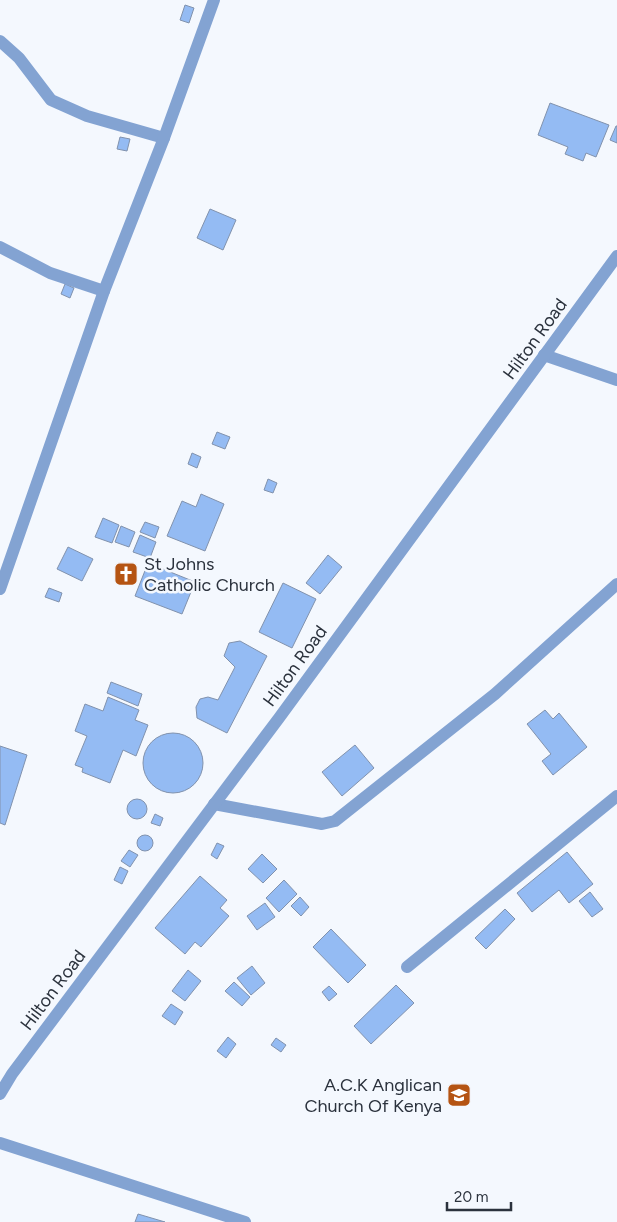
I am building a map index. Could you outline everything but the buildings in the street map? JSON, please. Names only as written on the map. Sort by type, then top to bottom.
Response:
[{"type":"street","points":[[0,589],[104,291],[164,138],[214,0]]},
{"type":"street","points":[[0,41],[19,58],[50,100],[87,116],[164,138]]},
{"type":"street","points":[[0,247],[50,273],[104,291]]},
{"type":"street","name":"Hilton Road","points":[[0,1094],[12,1074],[214,804],[617,256]]},
{"type":"street","points":[[544,355],[617,380]]},
{"type":"street","points":[[214,804],[322,824],[334,821],[494,694],[617,584]]},
{"type":"street","points":[[407,967],[617,796]]},
{"type":"street","points":[[0,1143],[245,1222]]},
{"type":"place","name":"St Johns Catholic Church","points":[[126,574]]},
{"type":"place","name":"A.C.K Anglican Church Of Kenya","points":[[459,1095]]}]
